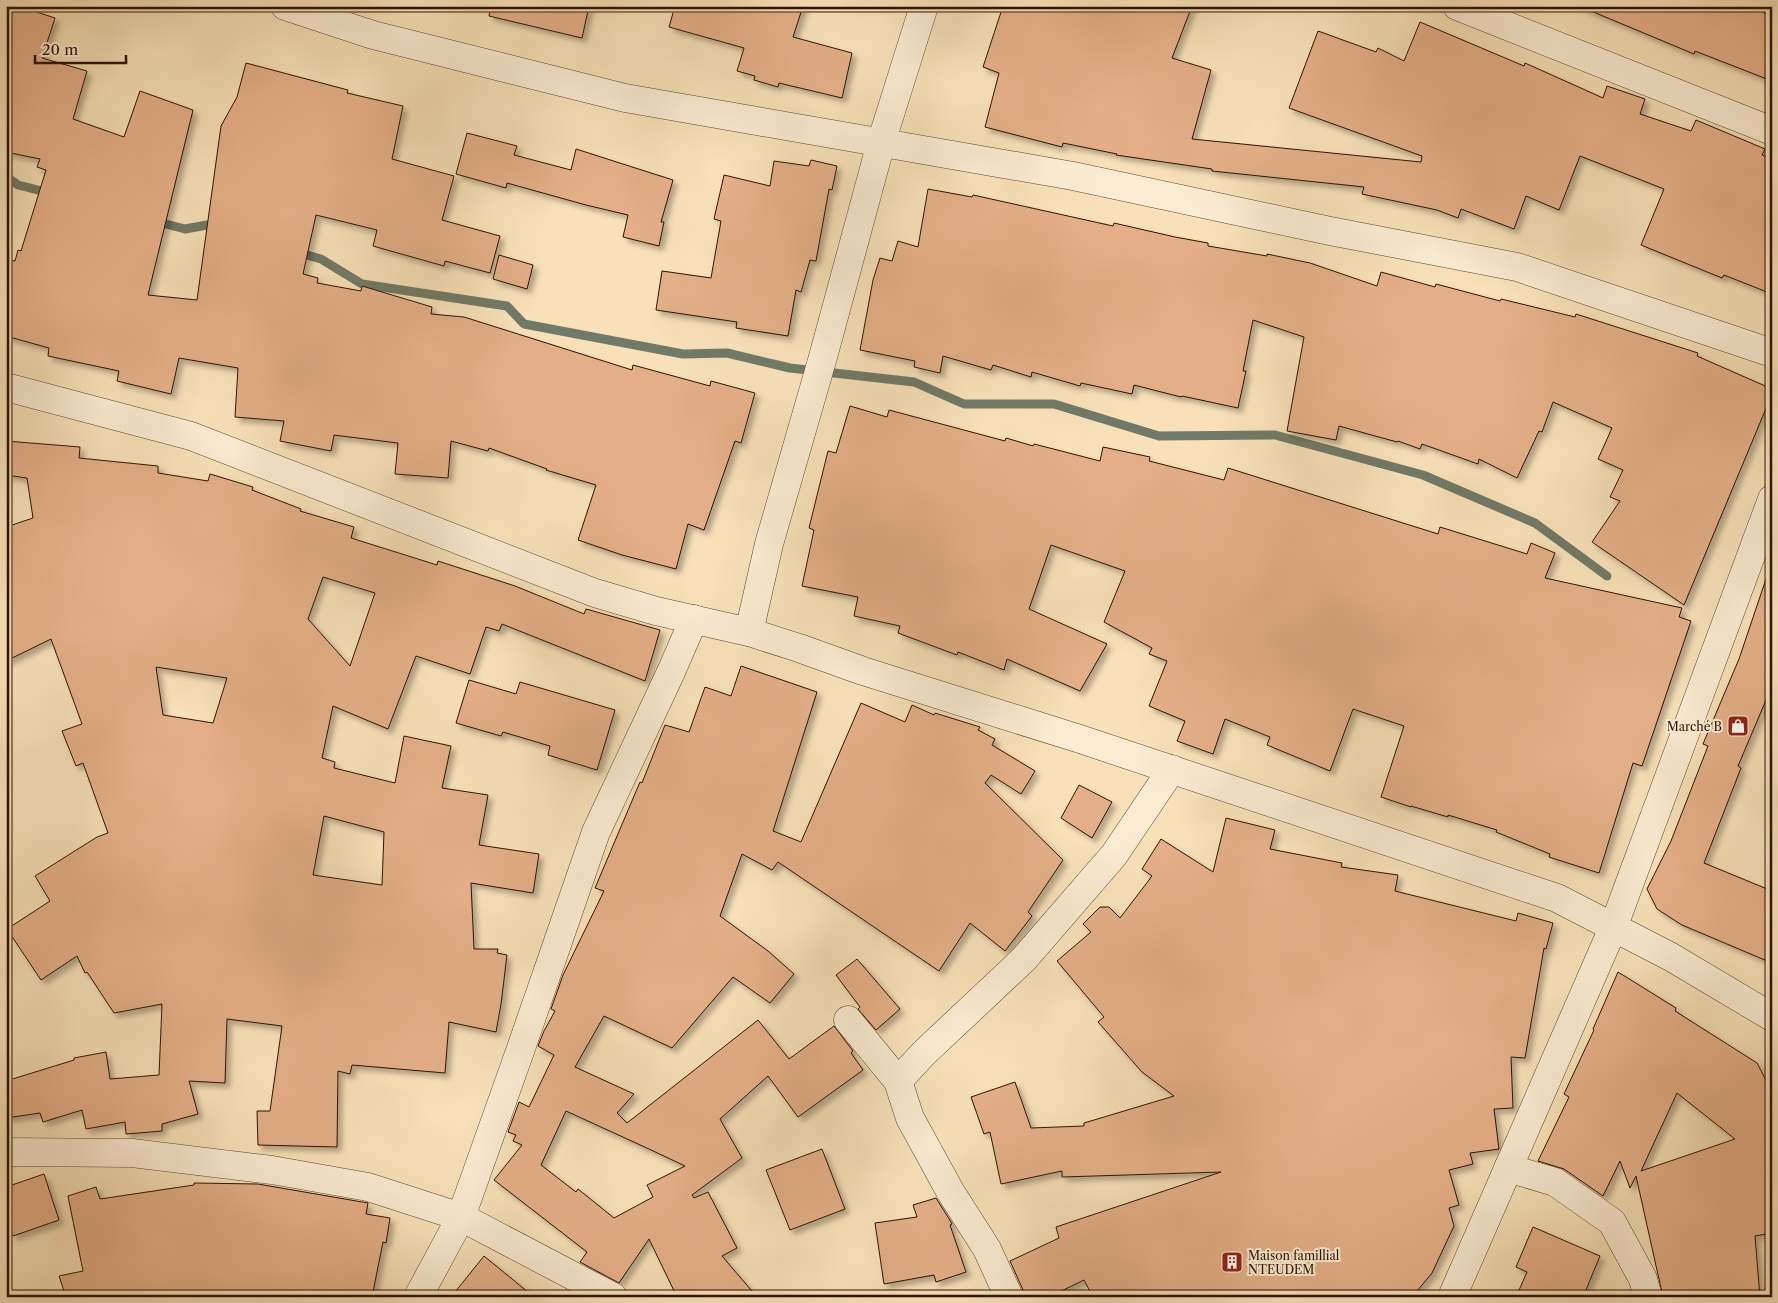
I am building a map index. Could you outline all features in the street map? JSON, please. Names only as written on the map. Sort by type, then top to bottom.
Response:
[{"type":"street","points":[[285,6],[373,35],[624,98],[1073,176],[1330,231],[1517,267],[1772,353]]},
{"type":"street","points":[[749,632],[770,544],[882,143],[924,6]]},
{"type":"street","points":[[1457,6],[1772,132]]},
{"type":"street","points":[[6,387],[192,436],[595,593],[656,612],[749,632],[863,671],[1172,769],[1557,898],[1671,957],[1772,1017]]},
{"type":"street","points":[[1452,1297],[1613,928],[1772,499]]},
{"type":"street","points":[[418,1297],[461,1217],[596,832],[694,619]]},
{"type":"street","points":[[898,1081],[924,1053],[1024,959],[1114,855],[1172,769]]},
{"type":"street","points":[[848,1020],[898,1081],[910,1118],[950,1191],[987,1249],[1009,1297]]},
{"type":"street","points":[[6,1152],[132,1153],[272,1170],[368,1187],[461,1217],[613,1297]]},
{"type":"street","points":[[1508,1168],[1555,1182],[1612,1222],[1643,1279],[1648,1297]]},
{"type":"building","points":[[6,6],[18,6],[55,18],[42,58],[87,71],[73,119],[124,137],[140,91],[193,110],[148,295],[197,300],[221,126],[237,97],[246,63],[348,90],[347,93],[403,106],[392,159],[454,176],[442,220],[500,236],[490,273],[445,261],[444,266],[373,246],[377,230],[316,215],[303,274],[318,278],[317,283],[361,291],[362,286],[432,307],[431,314],[464,317],[632,370],[633,365],[710,386],[711,381],[755,393],[741,443],[735,441],[704,530],[688,524],[676,569],[622,555],[578,540],[596,485],[546,470],[489,448],[488,451],[451,441],[448,478],[395,474],[398,443],[334,435],[331,451],[280,441],[284,421],[235,417],[238,368],[179,358],[171,394],[117,381],[119,371],[48,356],[49,348],[6,336],[6,259],[15,261],[18,250],[21,251],[46,170],[37,167],[40,159],[6,152]]},
{"type":"building","points":[[491,6],[589,6],[582,38],[489,16]]},
{"type":"building","points":[[675,6],[803,6],[793,37],[852,53],[842,98],[779,83],[778,87],[754,80],[755,76],[737,71],[744,48],[669,27]]},
{"type":"building","points":[[1003,6],[1192,6],[1172,58],[1211,70],[1192,139],[1421,162],[1422,156],[1289,108],[1318,31],[1376,52],[1378,48],[1404,61],[1420,22],[1524,66],[1525,63],[1603,98],[1607,86],[1645,99],[1640,114],[1691,131],[1696,120],[1765,149],[1762,155],[1772,159],[1772,294],[1724,275],[1722,278],[1641,245],[1664,189],[1580,156],[1559,210],[1526,196],[1514,229],[1461,209],[1458,218],[1437,210],[1362,194],[1364,187],[1212,171],[1212,169],[1116,155],[1063,143],[1062,147],[985,127],[999,73],[983,67]]},
{"type":"building","points":[[1579,6],[1748,6],[1772,16],[1772,81],[1695,51],[1694,54]]},
{"type":"building","points":[[467,133],[517,146],[514,155],[571,170],[576,149],[673,180],[661,222],[664,222],[659,246],[623,237],[628,215],[507,183],[506,188],[456,174]]},
{"type":"building","points":[[811,160],[837,166],[832,190],[829,189],[816,261],[810,260],[801,292],[796,290],[788,336],[736,328],[737,322],[656,310],[662,271],[711,278],[721,221],[714,219],[724,175],[770,186],[774,161],[809,166]]},
{"type":"building","points":[[928,189],[972,197],[973,195],[1113,226],[1114,223],[1208,243],[1208,246],[1267,256],[1267,254],[1310,263],[1377,286],[1381,272],[1435,287],[1436,284],[1500,301],[1501,299],[1575,317],[1576,314],[1698,353],[1697,356],[1772,389],[1772,394],[1684,605],[1592,542],[1620,501],[1610,497],[1623,470],[1598,459],[1612,428],[1553,402],[1542,432],[1539,431],[1517,478],[1479,459],[1478,464],[1422,444],[1420,449],[1398,441],[1339,426],[1336,440],[1287,431],[1304,337],[1253,320],[1243,371],[1246,371],[1238,408],[1181,397],[1134,385],[1132,394],[1081,383],[1080,386],[1032,372],[1031,377],[993,365],[991,370],[943,356],[940,373],[914,367],[915,361],[860,350],[873,280],[880,258],[892,261],[898,241],[918,247]]},
{"type":"building","points":[[499,255],[533,265],[527,289],[493,279]]},
{"type":"building","points":[[850,406],[887,417],[889,410],[1005,441],[1006,438],[1100,461],[1103,447],[1150,457],[1149,461],[1224,480],[1228,468],[1438,534],[1440,527],[1527,554],[1531,543],[1555,553],[1545,578],[1682,608],[1679,617],[1691,621],[1642,766],[1633,763],[1599,873],[1549,857],[1550,854],[1496,832],[1497,830],[1381,797],[1404,726],[1353,709],[1330,771],[1267,745],[1270,737],[1225,719],[1213,754],[1177,741],[1185,721],[1149,706],[1167,661],[1149,654],[1152,648],[1104,622],[1125,571],[1051,545],[1029,609],[1107,644],[1080,691],[1007,659],[1004,670],[958,652],[957,655],[898,633],[900,626],[854,616],[858,597],[802,586],[814,530],[809,528],[828,451],[836,453]]},
{"type":"building","points":[[6,441],[80,447],[79,458],[158,466],[158,473],[208,481],[210,474],[253,487],[252,490],[301,509],[300,511],[354,527],[351,538],[437,565],[438,561],[515,586],[584,614],[586,609],[660,630],[645,681],[502,624],[499,631],[486,627],[470,674],[416,656],[388,729],[333,706],[322,758],[335,762],[334,768],[395,783],[404,736],[451,746],[442,788],[488,795],[479,845],[539,854],[533,893],[471,883],[474,949],[498,949],[497,953],[507,955],[496,1032],[449,1022],[445,1073],[352,1065],[350,1074],[338,1071],[337,1147],[258,1145],[257,1111],[270,1111],[282,1026],[227,1019],[225,1083],[189,1081],[198,1114],[162,1124],[162,1131],[126,1134],[125,1122],[86,1129],[82,1110],[43,1122],[40,1113],[6,1118],[6,1081],[74,1060],[74,1058],[106,1052],[110,1079],[159,1075],[162,1004],[114,1013],[87,972],[85,973],[77,956],[41,980],[7,929],[50,901],[35,876],[97,837],[108,833],[83,763],[76,766],[62,731],[82,724],[51,639],[6,661],[6,527],[33,518],[27,478],[6,475]],"holes":[[[323,577],[375,593],[350,666],[308,619]],[[156,667],[227,678],[213,723],[163,715]],[[324,816],[384,832],[382,885],[313,875]]]},
{"type":"building","name":"Marché B","points":[[1767,576],[1772,576],[1772,686],[1738,766],[1741,768],[1704,863],[1772,891],[1772,963],[1682,925],[1657,909],[1647,889],[1671,841],[1708,746],[1703,744],[1739,659]]},
{"type":"building","points":[[741,666],[817,692],[773,831],[801,842],[861,703],[905,722],[912,705],[934,715],[935,713],[980,727],[978,730],[995,739],[992,745],[1035,771],[1021,794],[991,775],[985,783],[1063,860],[1028,912],[1032,916],[1005,951],[970,923],[939,971],[778,862],[772,870],[742,854],[720,916],[768,951],[794,974],[770,1003],[733,977],[672,1048],[604,1016],[575,1067],[634,1094],[617,1113],[627,1123],[758,1020],[789,1059],[834,1026],[853,1051],[851,1053],[863,1070],[798,1117],[768,1076],[720,1119],[742,1158],[692,1195],[694,1198],[708,1192],[737,1248],[722,1256],[757,1297],[677,1297],[649,1239],[619,1283],[580,1262],[587,1252],[494,1180],[522,1145],[513,1141],[516,1135],[508,1132],[519,1102],[529,1107],[554,1055],[538,1046],[555,1011],[551,1009],[563,975],[604,891],[595,888],[640,782],[642,783],[665,725],[689,732],[705,687],[731,696]],"holes":[[[566,1111],[685,1166],[647,1185],[653,1197],[614,1218],[578,1189],[576,1192],[541,1165]]]},
{"type":"building","points":[[469,680],[516,694],[520,682],[615,710],[597,770],[548,755],[550,746],[503,732],[501,736],[456,723]]},
{"type":"building","points":[[1079,785],[1112,802],[1092,838],[1061,818]]},
{"type":"building","points":[[1226,818],[1275,830],[1270,849],[1342,863],[1341,867],[1398,875],[1395,891],[1516,921],[1518,913],[1553,923],[1546,949],[1544,948],[1525,1058],[1511,1057],[1513,1108],[1494,1109],[1499,1149],[1470,1153],[1473,1164],[1449,1170],[1459,1205],[1449,1208],[1454,1226],[1432,1273],[1412,1297],[1093,1297],[1084,1280],[1049,1297],[1024,1297],[1023,1290],[1010,1261],[1059,1238],[1056,1227],[1221,1172],[1062,1177],[1062,1171],[1001,1184],[990,1132],[984,1134],[971,1097],[1015,1082],[1031,1128],[1084,1126],[1084,1123],[1174,1096],[1142,1072],[1098,1022],[1104,1017],[1057,961],[1091,932],[1083,924],[1100,907],[1109,907],[1120,918],[1152,876],[1142,869],[1161,839],[1213,872]]},
{"type":"building","points":[[857,959],[900,1009],[876,1030],[858,1009],[860,1007],[836,975]]},
{"type":"building","points":[[1618,972],[1676,1008],[1675,1011],[1757,1063],[1772,1092],[1772,1233],[1755,1236],[1760,1297],[1663,1297],[1636,1176],[1630,1188],[1620,1161],[1603,1196],[1564,1169],[1538,1161],[1569,1097],[1564,1094]],"holes":[[[1677,1093],[1735,1139],[1641,1171]]]},
{"type":"building","points":[[822,1149],[845,1209],[790,1230],[766,1170]]},
{"type":"building","points":[[44,1174],[59,1220],[13,1236],[6,1217],[6,1187]]},
{"type":"building","points":[[194,1183],[258,1184],[368,1203],[366,1214],[390,1218],[386,1243],[383,1242],[372,1297],[66,1297],[59,1276],[83,1271],[68,1196],[96,1187],[100,1199],[194,1185]]},
{"type":"building","points":[[936,1198],[952,1224],[950,1225],[966,1272],[936,1282],[934,1275],[884,1284],[875,1223],[917,1217],[913,1205]]},
{"type":"building","points":[[1533,1227],[1600,1256],[1583,1297],[1516,1297],[1527,1272],[1516,1267]]},
{"type":"building","points":[[484,1256],[534,1297],[451,1297]]},
{"type":"waterway","points":[[6,176],[18,185],[50,193]]},
{"type":"waterway","points":[[154,221],[185,229],[207,225],[217,228]]},
{"type":"waterway","points":[[296,252],[321,259],[362,284],[507,306],[524,324],[683,354],[727,353],[790,368],[914,382],[964,404],[1054,404],[1159,436],[1275,435],[1423,475],[1535,523],[1607,576]]},
{"type":"place","name":"Marché B","points":[[1738,726]]},
{"type":"place","name":"Maison famillial NTEUDEM","points":[[1232,1262]]}]
